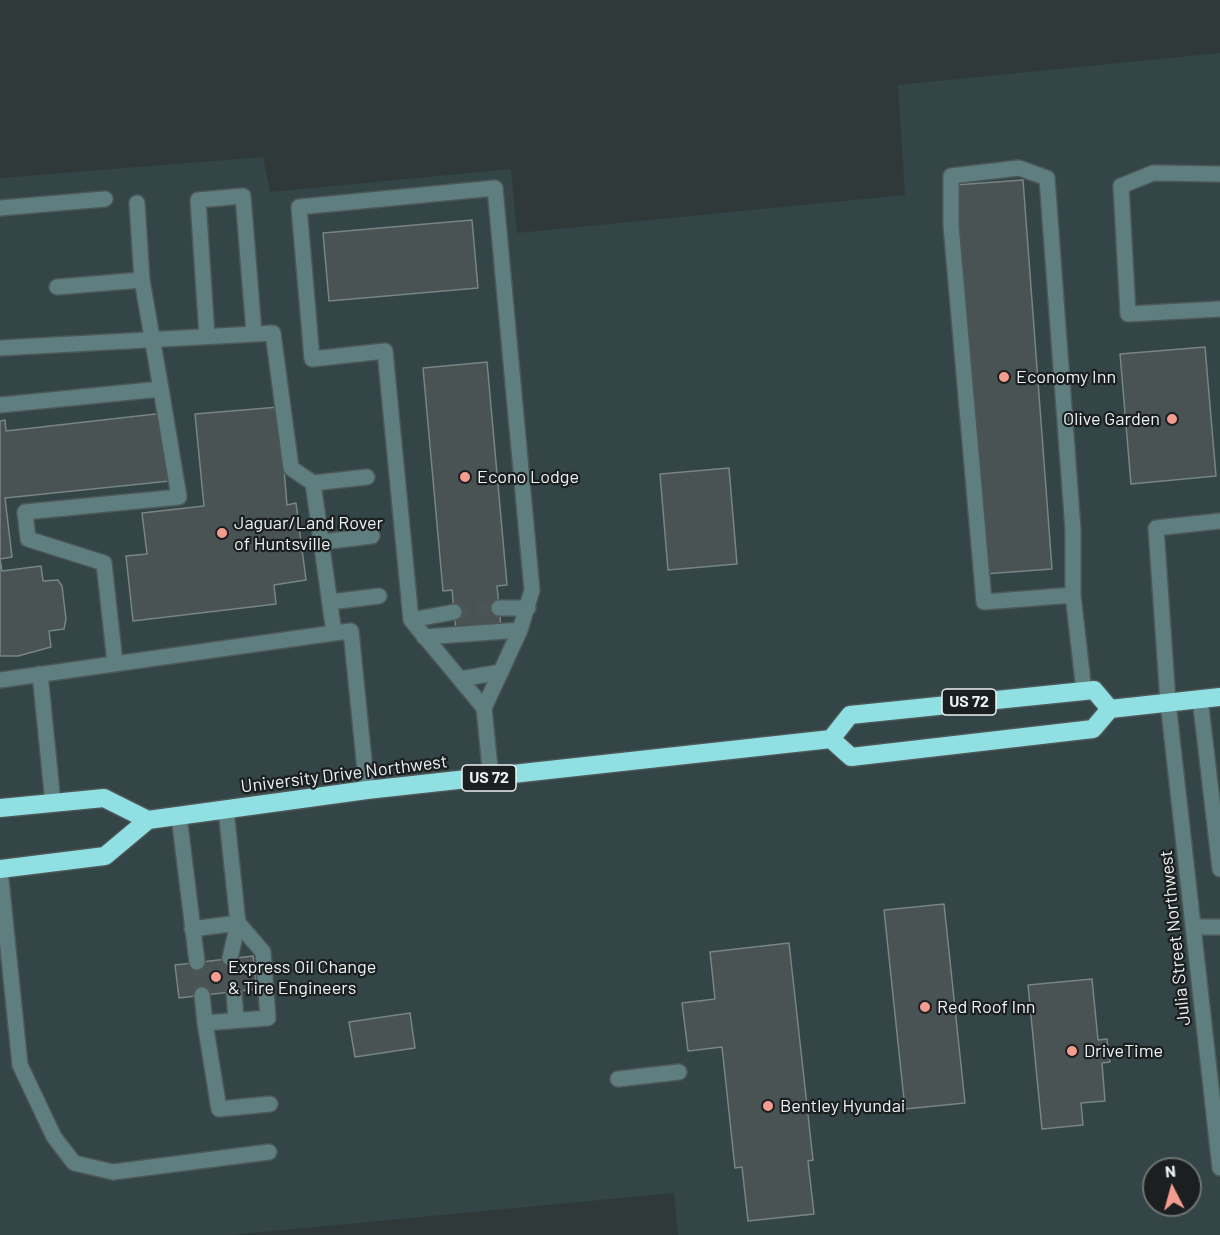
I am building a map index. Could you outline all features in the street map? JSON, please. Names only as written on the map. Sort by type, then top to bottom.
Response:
[{"type":"highway","points":[[1084,691],[1094,690],[1110,709],[1220,697]]},
{"type":"highway","name":"US 72","points":[[1084,691],[850,715],[831,739],[851,757],[962,746],[1093,729],[1110,709]]},
{"type":"highway","name":"University Drive Northwest","points":[[148,820],[367,790],[831,739]]},
{"type":"highway","points":[[0,808],[104,798],[148,820],[105,856],[0,869]]},
{"type":"street","points":[[1073,595],[984,602],[951,225],[951,176],[1019,168],[1047,178],[1073,530],[1073,595],[1084,691]]},
{"type":"street","points":[[1220,174],[1153,173],[1121,186],[1128,314],[1220,309]]},
{"type":"street","points":[[484,708],[411,620],[385,351],[312,358],[299,207],[495,188],[532,590],[520,630],[484,708],[491,778]]},
{"type":"street","points":[[207,336],[198,200],[243,196],[254,333]]},
{"type":"street","points":[[0,208],[105,199]]},
{"type":"street","points":[[115,663],[104,563],[28,539],[25,512],[179,496],[142,280],[137,203]]},
{"type":"street","points":[[57,287],[142,280]]},
{"type":"street","points":[[0,348],[273,333],[291,468],[313,483],[368,477]]},
{"type":"street","points":[[0,405],[160,389]]},
{"type":"street","points":[[313,483],[334,633]]},
{"type":"street","name":"Julia Street Northwest","points":[[1220,521],[1156,528],[1168,702],[1220,1168]]},
{"type":"street","points":[[321,542],[372,536]]},
{"type":"street","points":[[330,602],[379,596]]},
{"type":"street","points":[[499,608],[528,608]]},
{"type":"street","points":[[411,620],[454,612]]},
{"type":"street","points":[[424,637],[520,630]]},
{"type":"street","points":[[0,680],[351,631],[367,790]]},
{"type":"street","points":[[460,679],[501,672]]},
{"type":"street","points":[[40,674],[53,803]]},
{"type":"street","points":[[1200,698],[1220,869]]},
{"type":"street","points":[[226,810],[238,923],[230,958]]},
{"type":"street","points":[[179,816],[197,962]]},
{"type":"street","points":[[0,869],[20,1065],[54,1137],[74,1163],[113,1172],[269,1152]]},
{"type":"street","points":[[192,929],[238,923]]},
{"type":"street","points":[[205,1023],[268,1017],[263,952],[238,923]]},
{"type":"street","points":[[1193,927],[1220,927]]},
{"type":"street","points":[[234,992],[236,1020]]},
{"type":"street","points":[[202,995],[219,1109],[270,1104]]},
{"type":"street","points":[[618,1079],[679,1072]]},
{"type":"shaded area","points":[[1220,53],[1220,1235],[678,1235],[674,1193],[231,1235],[0,1235],[0,178],[263,157],[270,192],[511,169],[517,233],[905,195],[898,85]]},
{"type":"building","name":"Economy Inn","points":[[1023,180],[1052,569],[984,574],[955,185]]},
{"type":"building","points":[[472,220],[478,288],[329,301],[323,233]]},
{"type":"building","points":[[1205,347],[1216,476],[1131,484],[1120,354]]},
{"type":"building","name":"Econo Lodge","points":[[487,362],[507,585],[497,586],[501,627],[456,631],[452,590],[443,591],[423,368]]},
{"type":"building","name":"Jaguar/Land Rover of Huntsville","points":[[279,407],[287,505],[296,503],[306,580],[274,585],[276,604],[133,621],[126,556],[147,554],[142,513],[204,506],[195,414]]},
{"type":"building","points":[[164,413],[170,481],[5,498],[12,557],[0,559],[0,421],[5,420],[6,431]]},
{"type":"building","points":[[729,468],[737,564],[668,570],[660,474]]},
{"type":"building","points":[[0,559],[2,571],[41,566],[43,581],[58,580],[62,586],[66,619],[64,629],[49,631],[51,647],[18,656],[0,656]]},
{"type":"building","name":"Red Roof Inn","points":[[944,904],[965,1103],[905,1109],[884,910]]},
{"type":"building","name":"Bentley Hyundai","points":[[789,943],[813,1160],[808,1161],[814,1214],[748,1221],[742,1167],[735,1168],[722,1047],[688,1051],[682,1003],[715,999],[710,952]]},
{"type":"building","name":"Express Oil Change & Tire Engineers","points":[[253,956],[257,989],[179,998],[175,965]]},
{"type":"building","name":"DriveTime","points":[[1092,979],[1098,1040],[1107,1039],[1110,1062],[1102,1063],[1105,1101],[1081,1103],[1083,1125],[1042,1129],[1028,985]]},
{"type":"building","points":[[410,1013],[415,1048],[355,1057],[349,1022]]},
{"type":"tunnel","points":[[454,612],[499,608]]},
{"type":"tunnel","points":[[230,958],[234,992]]},
{"type":"tunnel","points":[[197,962],[202,995]]},
{"type":"place","name":"Economy Inn","points":[[1004,377]]},
{"type":"place","name":"Olive Garden","points":[[1172,419]]},
{"type":"place","name":"Econo Lodge","points":[[465,477]]},
{"type":"place","name":"Jaguar/Land Rover of Huntsville","points":[[222,533]]},
{"type":"place","name":"Express Oil Change & Tire Engineers","points":[[216,977]]},
{"type":"place","name":"Red Roof Inn","points":[[925,1007]]},
{"type":"place","name":"DriveTime","points":[[1072,1051]]},
{"type":"place","name":"Bentley Hyundai","points":[[768,1106]]}]
